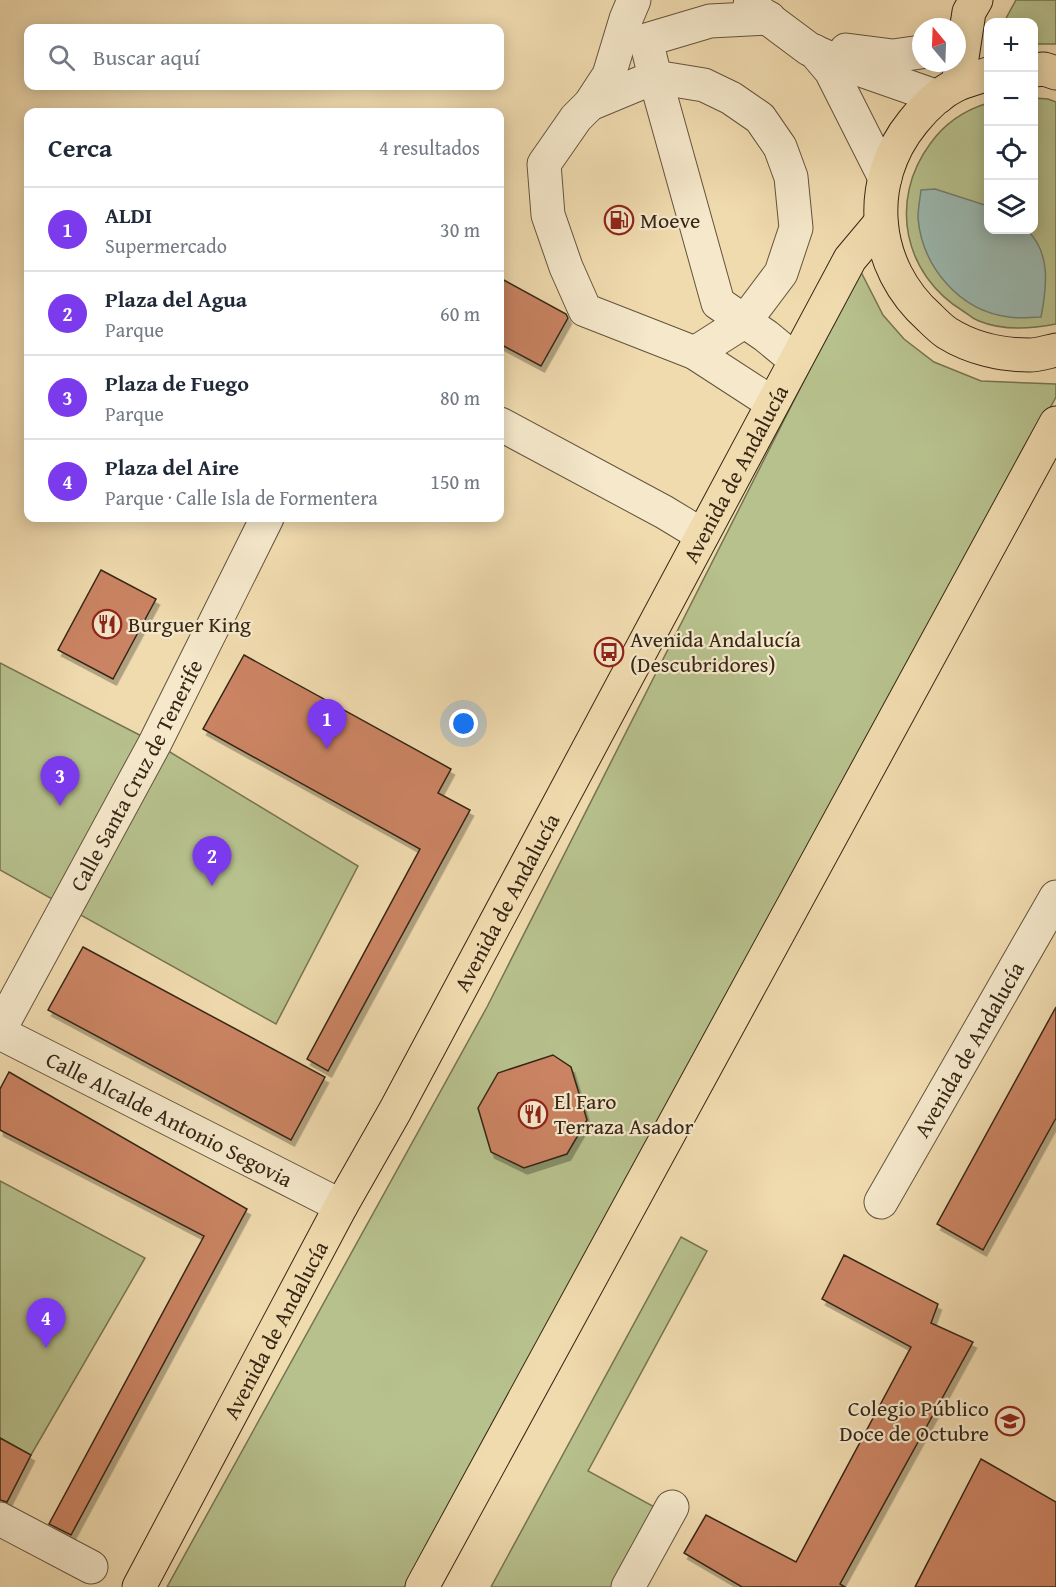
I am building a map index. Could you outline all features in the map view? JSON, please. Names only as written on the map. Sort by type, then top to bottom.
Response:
[{"type":"main road","points":[[967,13],[962,85],[920,114],[904,133],[892,155],[885,177],[881,200],[881,222],[891,266],[913,303],[946,333],[987,351],[1031,356],[1056,350]]},
{"type":"main road","points":[[1038,70],[1056,73]]},
{"type":"main road","name":"Avenida de Andalucía","points":[[139,1587],[340,1206],[406,1090],[795,360],[850,259],[881,222]]},
{"type":"main road","points":[[422,1587],[1056,423]]},
{"type":"street","points":[[634,0],[609,75],[544,164],[548,215],[566,267],[585,310],[695,353],[772,403]]},
{"type":"street","points":[[795,360],[718,303],[646,40],[756,9],[814,51],[838,62],[962,85]]},
{"type":"street","points":[[814,51],[845,50],[893,56],[912,53]]},
{"type":"street","points":[[814,51],[831,71],[885,177]]},
{"type":"street","points":[[590,104],[655,77],[704,85],[731,98],[760,118],[780,147],[791,177],[796,228],[781,273],[745,321],[695,353]]},
{"type":"street","points":[[504,426],[664,512],[702,535]]},
{"type":"street","name":"Calle Santa Cruz de Tenerife","points":[[0,1031],[155,742],[265,522]]},
{"type":"street","name":"Avenida de Andalucía","points":[[881,1202],[1056,897]]},
{"type":"street","name":"Calle Alcalde Antonio Segovia","points":[[0,1031],[340,1206]]},
{"type":"street","points":[[628,1587],[672,1507]]},
{"type":"street","points":[[0,1519],[90,1567]]},
{"type":"green space","points":[[1016,0],[1056,0],[1056,44],[1038,44],[1038,18],[1006,18]]},
{"type":"green space","points":[[1038,98],[1056,102],[1056,324],[1007,328],[979,321],[943,296],[927,278],[916,257],[909,235],[906,212],[909,189],[917,166],[930,144],[942,130],[971,110],[984,105],[984,234],[1038,234]]},
{"type":"green space","points":[[860,270],[883,315],[904,339],[934,362],[981,381],[1056,384],[1056,397],[407,1587],[167,1587],[487,1007]]},
{"type":"green space","points":[[0,663],[155,743],[358,866],[276,1024],[0,870]]},
{"type":"green space","points":[[0,1181],[145,1258],[31,1455],[0,1438]]},
{"type":"green space","points":[[681,1237],[707,1251],[588,1471],[660,1510],[619,1587],[491,1587]]},
{"type":"water","points":[[935,189],[984,205],[984,234],[1031,234],[1044,259],[1046,282],[1041,317],[1013,318],[991,313],[959,296],[946,283],[935,269],[921,236],[918,218],[921,190]]},
{"type":"building","points":[[504,280],[566,314],[568,318],[541,366],[504,346]]},
{"type":"building","name":"Burguer King","points":[[101,570],[156,599],[113,679],[58,650]]},
{"type":"building","points":[[244,655],[451,769],[438,793],[470,810],[328,1071],[307,1059],[420,849],[203,729]]},
{"type":"building","points":[[83,947],[325,1077],[291,1140],[48,1010]]},
{"type":"building","points":[[1056,1007],[1056,1118],[983,1250],[937,1224]]},
{"type":"building","name":"El Faro Terraza Asador","points":[[553,1055],[571,1067],[587,1120],[567,1154],[524,1168],[491,1152],[478,1108],[498,1073]]},
{"type":"building","points":[[9,1072],[247,1209],[71,1535],[49,1524],[204,1236],[0,1130],[0,1089]]},
{"type":"building","points":[[844,1255],[938,1304],[931,1323],[973,1342],[840,1584],[845,1587],[742,1587],[684,1553],[706,1515],[796,1562],[911,1347],[822,1299]]},
{"type":"building","points":[[0,1438],[31,1455],[7,1502],[0,1500]]},
{"type":"building","points":[[981,1459],[1056,1502],[1056,1587],[915,1587]]},
{"type":"place","name":"Moeve","points":[[619,220]]},
{"type":"place","name":"Burguer King","points":[[107,624]]},
{"type":"place","name":"Avenida Andalucía (Descubridores)","points":[[609,652]]},
{"type":"place","name":"ALDI","points":[[327,749]]},
{"type":"place","name":"Plaza de Fuego","points":[[60,806]]},
{"type":"place","name":"Plaza del Agua","points":[[212,886]]},
{"type":"place","name":"El Faro Terraza Asador","points":[[533,1114]]},
{"type":"place","name":"Plaza del Aire","points":[[46,1348]]},
{"type":"place","name":"Colegio Público Doce de Octubre","points":[[1010,1421]]}]
